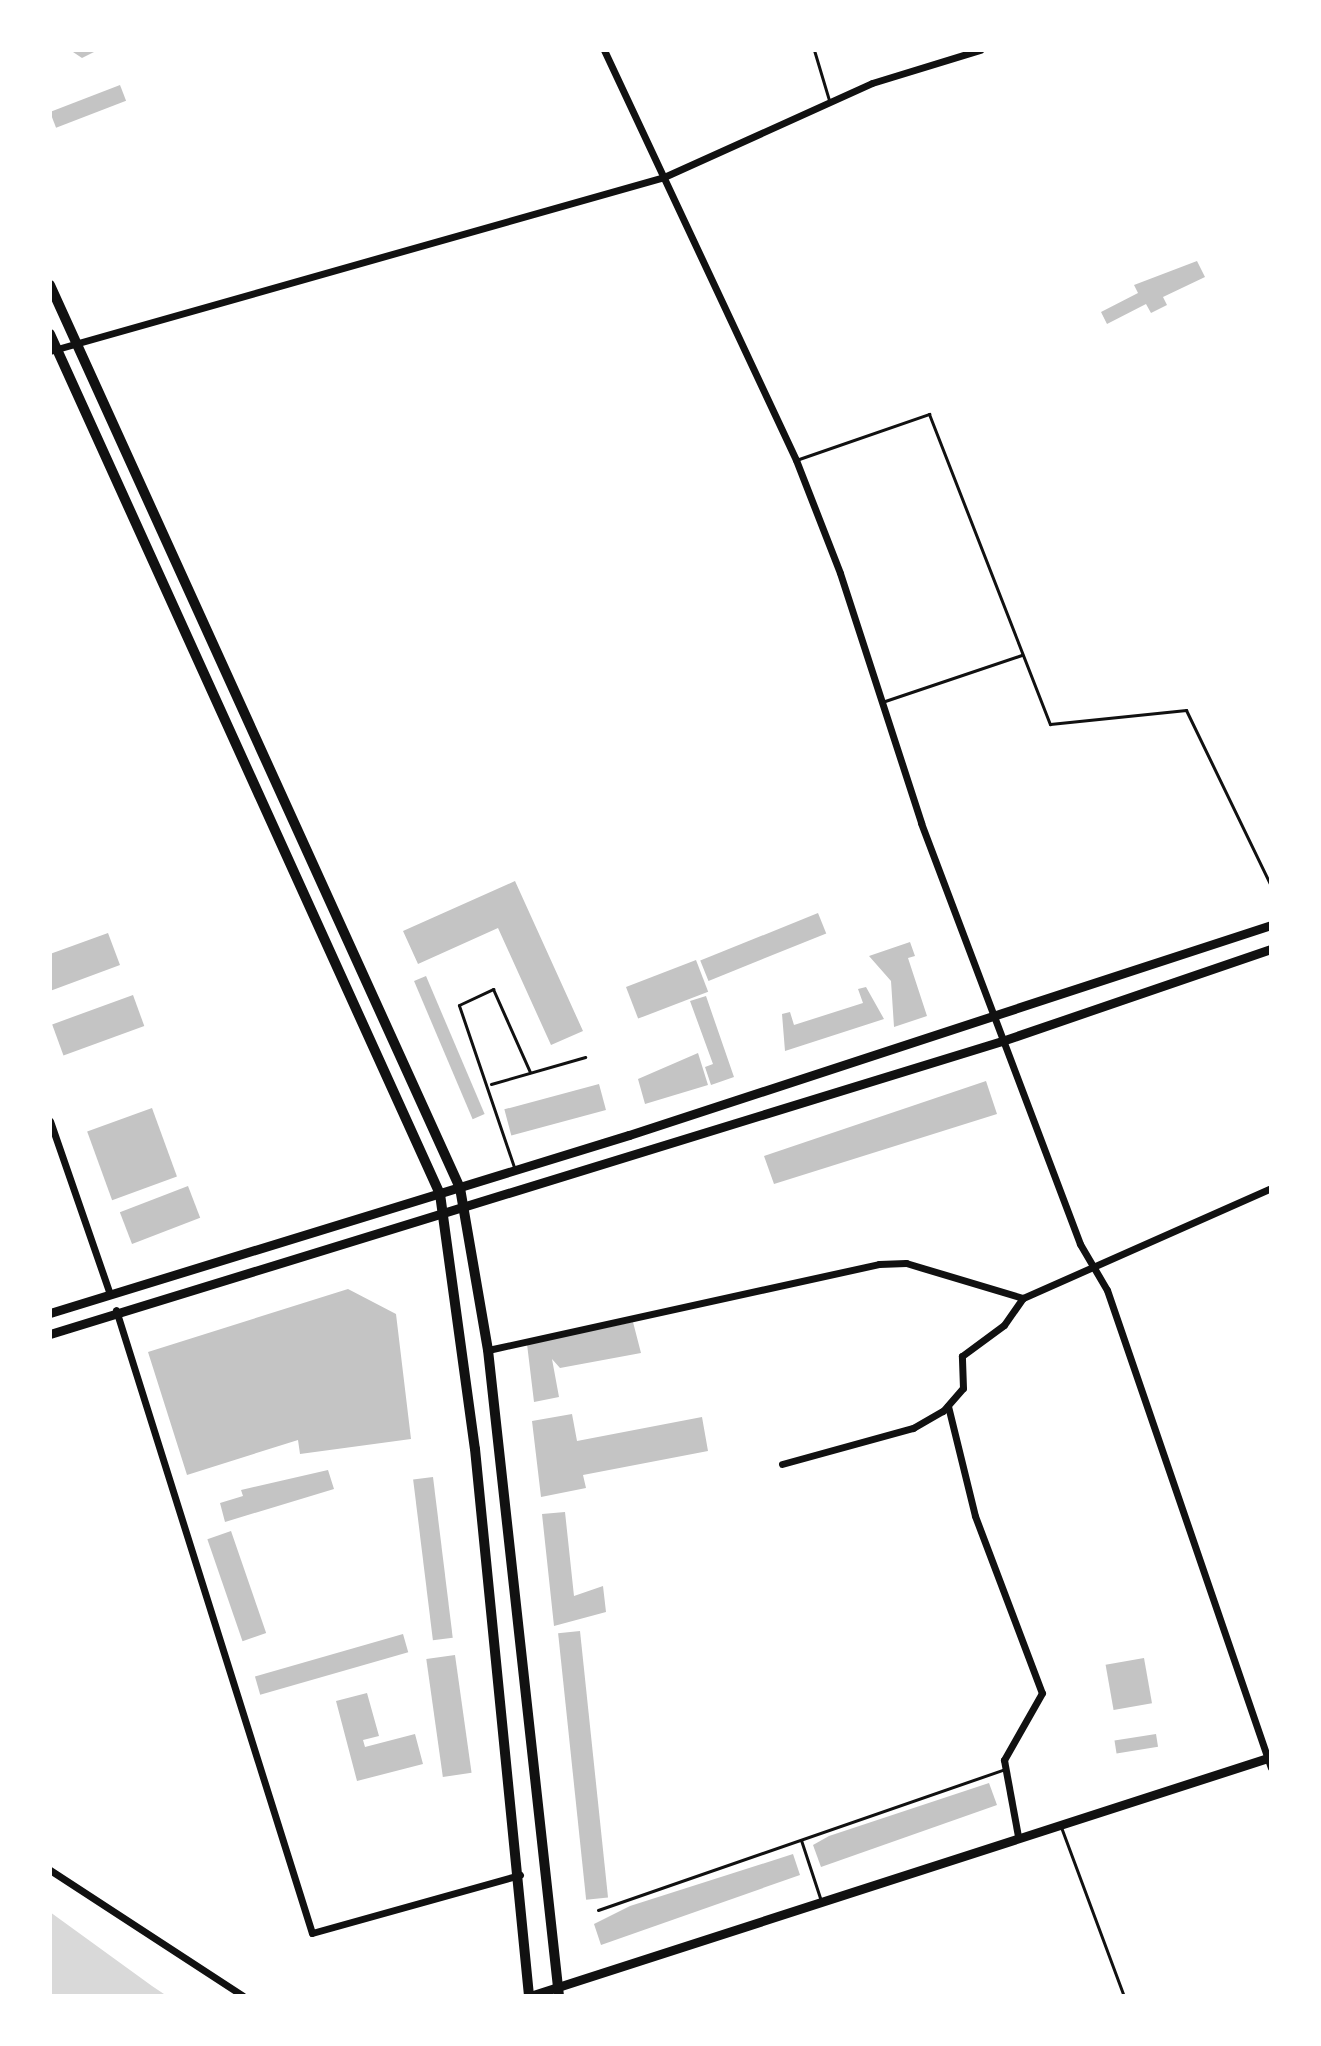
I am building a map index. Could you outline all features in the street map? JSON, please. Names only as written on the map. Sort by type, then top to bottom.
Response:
[{"type":"main road","points":[[50,285],[460,1188],[488,1350],[559,1991]]},
{"type":"main road","points":[[50,334],[53,350],[440,1194],[520,1875],[530,1996]]},
{"type":"street","points":[[604,50],[796,460],[1002,1041],[1095,1269],[1270,1757],[1271,1768]]},
{"type":"street","points":[[53,350],[664,177],[947,55],[980,50]]},
{"type":"street","points":[[50,1313],[109,1291],[460,1188],[994,1019],[1271,925]]},
{"type":"street","points":[[50,1334],[116,1310],[1002,1041],[1271,949]]},
{"type":"street","points":[[50,1121],[109,1291]]},
{"type":"street","points":[[782,1464],[913,1428],[948,1406],[963,1388],[962,1356],[1004,1325],[1023,1298],[1095,1269],[1271,1188]]},
{"type":"street","points":[[488,1350],[879,1264],[906,1263],[1023,1298]]},
{"type":"street","points":[[116,1310],[312,1933],[520,1875]]},
{"type":"street","points":[[948,1406],[975,1516],[1042,1693],[1003,1770],[1018,1836]]},
{"type":"street","points":[[530,1996],[559,1991],[1018,1836],[1270,1757]]},
{"type":"street","points":[[50,1870],[243,1996]]},
{"type":"lane","points":[[814,50],[830,104]]},
{"type":"lane","points":[[796,460],[929,414],[1050,724],[1186,710],[1271,886]]},
{"type":"lane","points":[[882,702],[1022,655]]},
{"type":"lane","points":[[515,1170],[491,1084],[459,1005],[493,989],[530,1072]]},
{"type":"lane","points":[[491,1084],[585,1057]]},
{"type":"lane","points":[[598,1910],[1003,1770]]},
{"type":"lane","points":[[1059,1823],[1124,1996]]},
{"type":"lane","points":[[801,1840],[821,1901]]},
{"type":"shaded area","points":[[50,1912],[152,1986],[167,1996],[50,1996]]},
{"type":"building","points":[[70,50],[98,50],[82,58]]},
{"type":"building","points":[[120,85],[126,101],[56,128],[50,112]]},
{"type":"building","points":[[1197,261],[1205,277],[1163,297],[1167,305],[1151,313],[1146,304],[1107,324],[1101,312],[1138,293],[1134,285]]},
{"type":"building","points":[[515,881],[583,1031],[551,1045],[498,928],[418,964],[403,931]]},
{"type":"building","points":[[818,913],[826,933],[708,981],[700,961]]},
{"type":"building","points":[[108,933],[120,965],[50,991],[50,954]]},
{"type":"building","points":[[910,942],[915,956],[908,958],[927,1016],[894,1027],[891,981],[869,956]]},
{"type":"building","points":[[696,960],[708,992],[638,1019],[626,987]]},
{"type":"building","points":[[426,976],[485,1114],[473,1119],[414,981]]},
{"type":"building","points":[[866,987],[884,1019],[785,1051],[782,1014],[790,1012],[794,1025],[863,1003],[858,989]]},
{"type":"building","points":[[133,995],[144,1026],[63,1055],[52,1024]]},
{"type":"building","points":[[706,996],[734,1077],[711,1085],[705,1067],[713,1064],[690,1001]]},
{"type":"building","points":[[698,1053],[708,1085],[645,1104],[638,1079]]},
{"type":"building","points":[[986,1081],[997,1114],[774,1184],[764,1156]]},
{"type":"building","points":[[599,1084],[606,1110],[511,1135],[504,1109]]},
{"type":"building","points":[[152,1108],[177,1177],[112,1200],[87,1132]]},
{"type":"building","points":[[188,1186],[200,1218],[132,1244],[120,1212]]},
{"type":"building","points":[[348,1289],[396,1314],[411,1439],[300,1454],[298,1440],[187,1475],[148,1352]]},
{"type":"building","points":[[633,1322],[641,1353],[560,1368],[552,1359],[559,1397],[534,1402],[527,1344]]},
{"type":"building","points":[[572,1414],[577,1441],[702,1417],[708,1451],[583,1475],[586,1488],[541,1497],[532,1421]]},
{"type":"building","points":[[328,1470],[334,1489],[225,1522],[220,1503],[243,1496],[241,1490]]},
{"type":"building","points":[[433,1477],[453,1638],[433,1640],[413,1479]]},
{"type":"building","points":[[565,1512],[574,1596],[603,1586],[606,1612],[554,1626],[542,1514]]},
{"type":"building","points":[[231,1531],[266,1633],[243,1641],[207,1539]]},
{"type":"building","points":[[580,1631],[608,1898],[586,1900],[558,1633]]},
{"type":"building","points":[[403,1634],[408,1652],[260,1695],[255,1676]]},
{"type":"building","points":[[455,1655],[472,1773],[443,1777],[426,1659]]},
{"type":"building","points":[[1144,1658],[1152,1703],[1114,1710],[1106,1665]]},
{"type":"building","points":[[367,1693],[379,1736],[363,1740],[365,1747],[415,1734],[423,1764],[357,1781],[336,1701]]},
{"type":"building","points":[[1156,1734],[1158,1747],[1117,1753],[1115,1741]]},
{"type":"building","points":[[989,1783],[997,1805],[821,1867],[813,1845],[829,1836]]},
{"type":"building","points":[[793,1854],[800,1875],[601,1945],[594,1924],[630,1906]]}]
